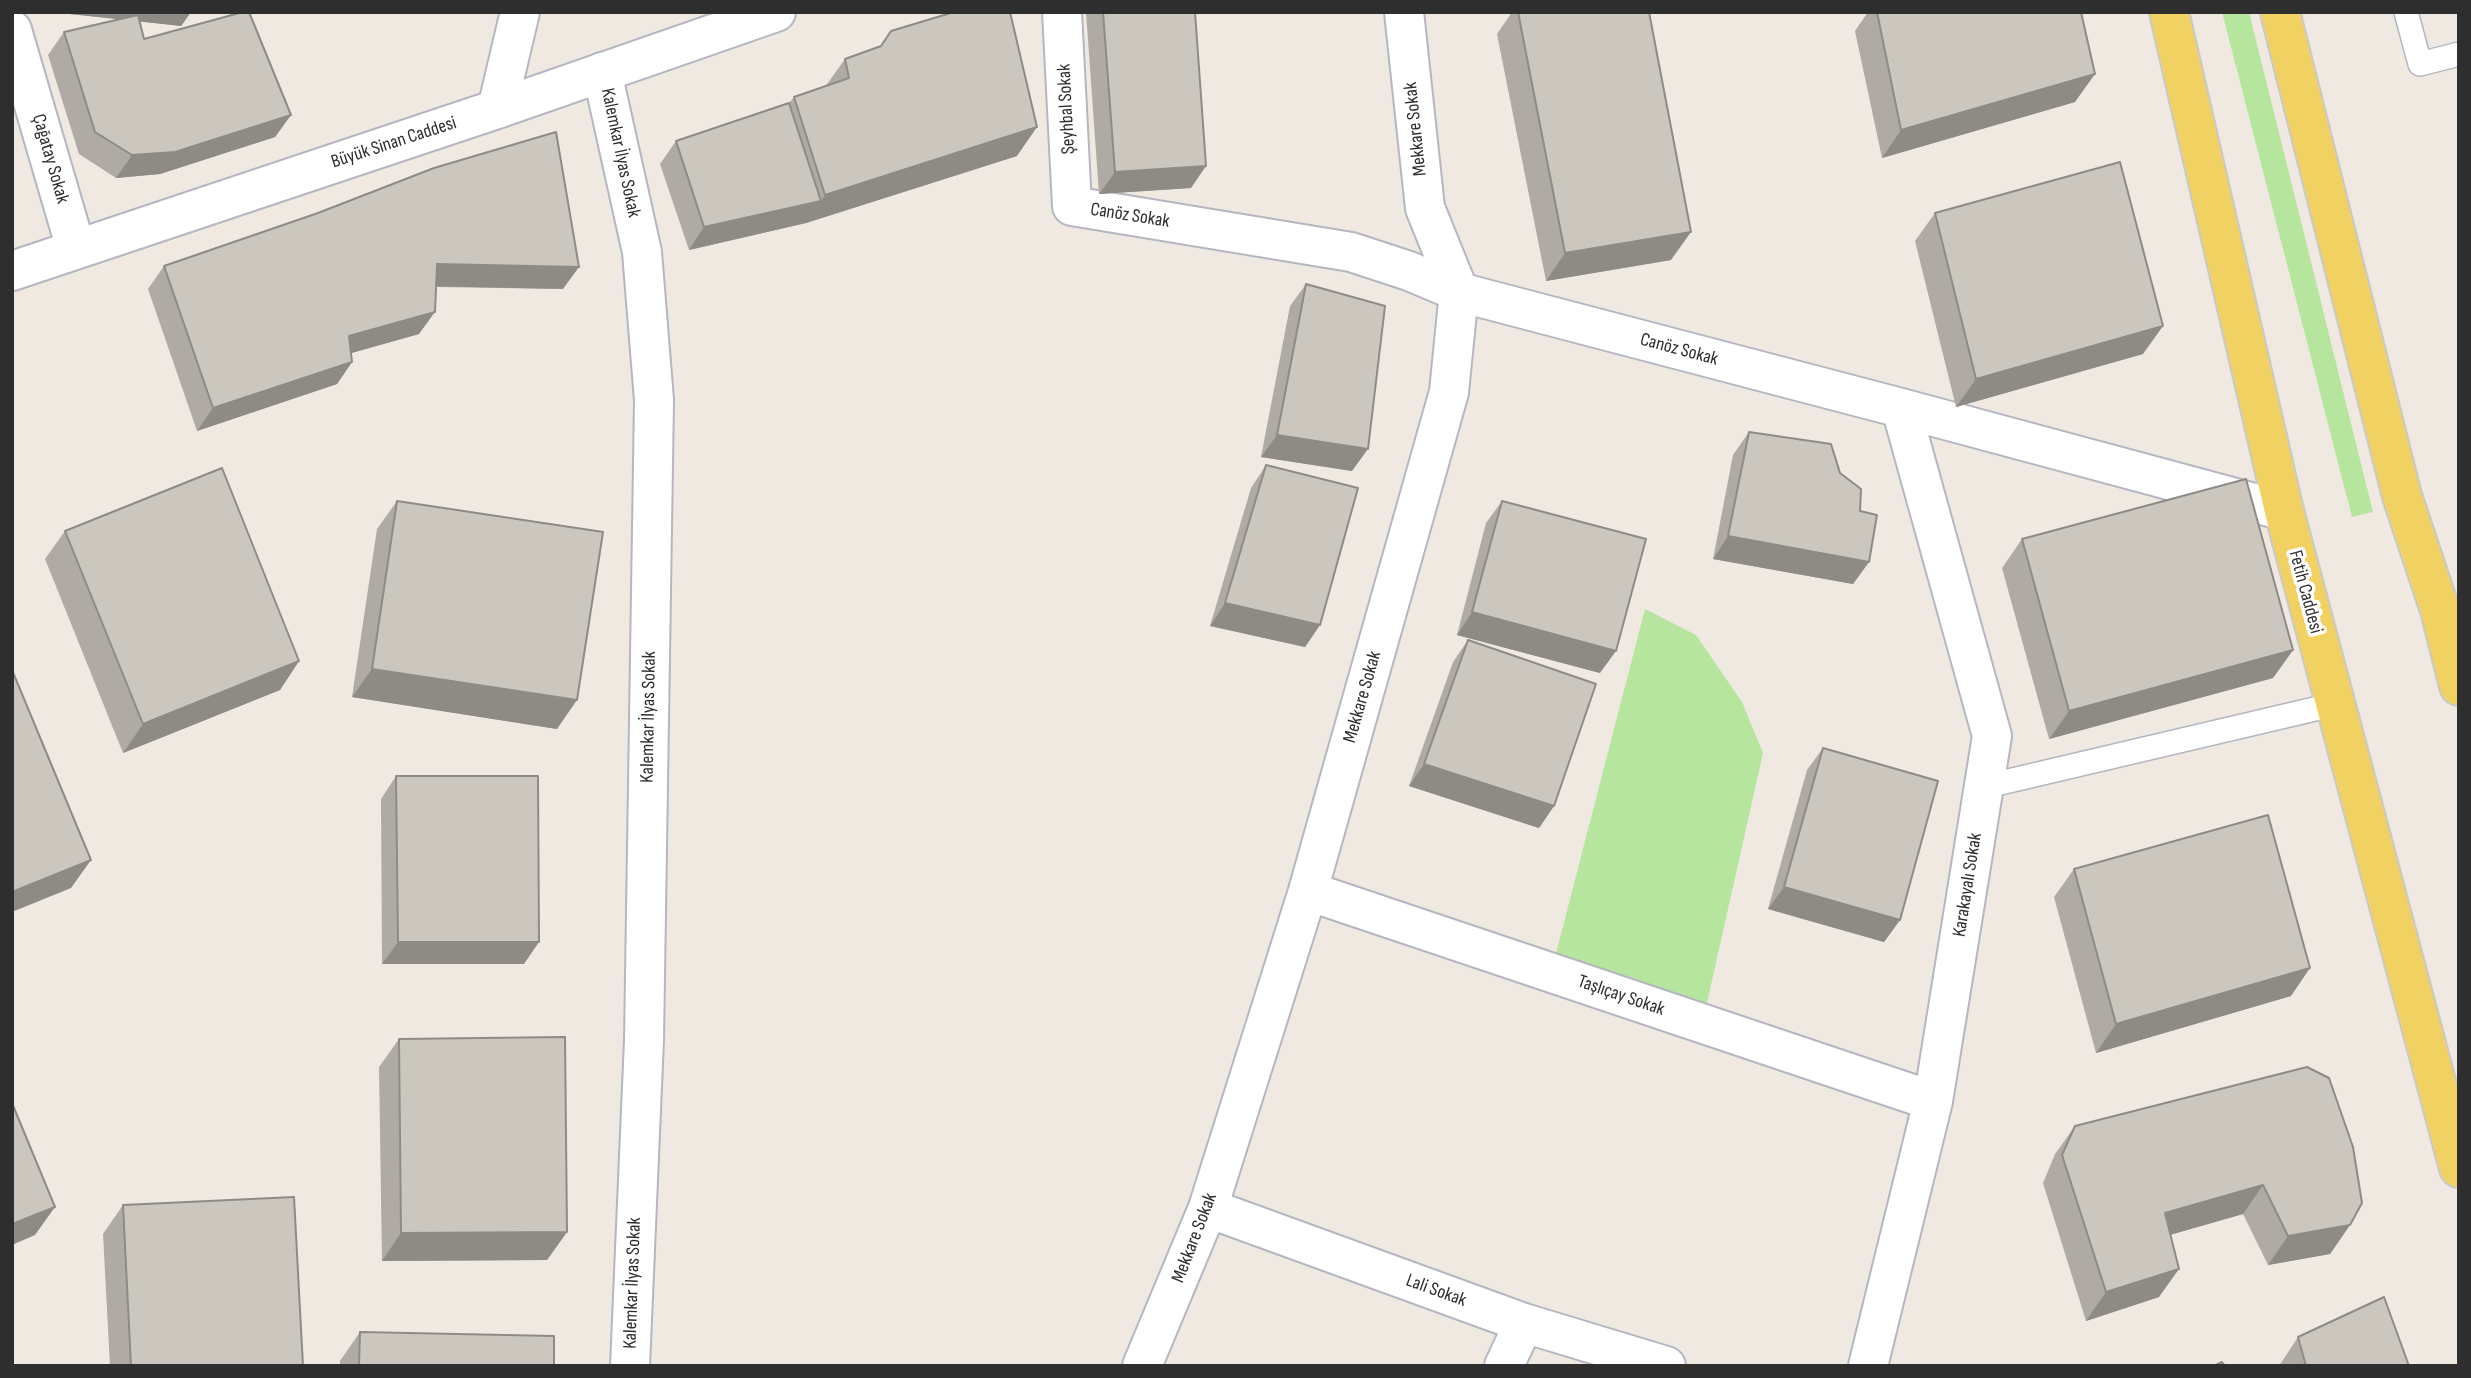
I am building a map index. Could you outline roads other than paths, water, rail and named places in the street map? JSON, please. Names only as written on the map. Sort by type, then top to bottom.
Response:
[{"type":"main road","name":"Fetih Caddesi","points":[[2169,12],[2284,512],[2459,1168]]},
{"type":"main road","points":[[2280,12],[2402,496],[2449,610],[2459,686]]},
{"type":"street","points":[[497,109],[520,12]]},
{"type":"street","name":"Büyük Sinan Caddesi","points":[[12,271],[497,109],[776,12]]},
{"type":"street","name":"Şeyhbal Sokak","points":[[1062,12],[1072,206]]},
{"type":"street","name":"Mekkare Sokak","points":[[1142,1366],[1208,1208],[1308,891],[1449,392],[1459,292],[1425,208],[1404,12]]},
{"type":"street","name":"Çağatay Sokak","points":[[12,30],[76,249]]},
{"type":"street","name":"Kalemkar İlyas Sokak","points":[[602,72],[642,252],[654,400],[644,1040],[630,1366]]},
{"type":"street","name":"Canöz Sokak","points":[[1072,206],[1351,252],[1409,271],[1459,292],[2284,512]]},
{"type":"street","name":"Karakayalı Sokak","points":[[1868,1366],[1933,1101],[1992,736],[1901,408]]},
{"type":"street","name":"Taşlıçay Sokak","points":[[1308,891],[1933,1101]]},
{"type":"street","name":"Lali Sokak","points":[[1208,1208],[1524,1323],[1667,1366]]},
{"type":"street","points":[[1504,1366],[1524,1323]]},
{"type":"lane","points":[[2406,12],[2420,64],[2459,54]]},
{"type":"lane","points":[[1983,787],[2336,704]]}]
